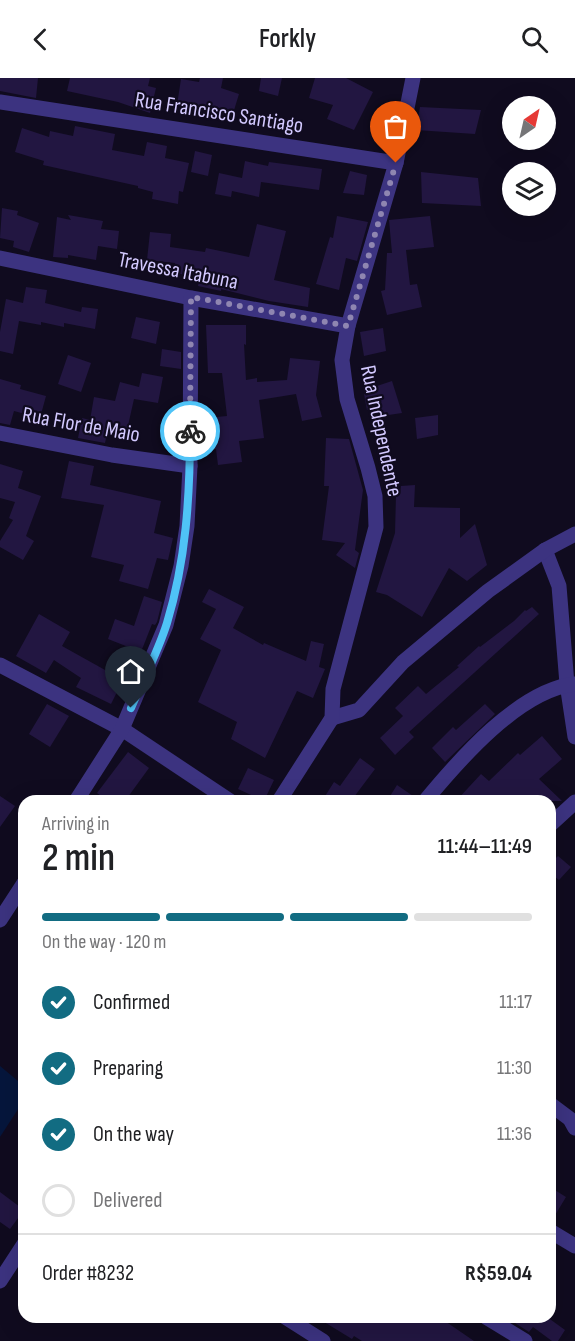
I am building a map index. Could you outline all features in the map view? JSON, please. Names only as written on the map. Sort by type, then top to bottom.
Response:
[{"type":"street","name":"Rua Independente","points":[[332,718],[333,689],[376,527],[375,496],[347,399],[342,360],[348,326],[396,163],[413,78]]},
{"type":"street","name":"Rua Francisco Santiago","points":[[0,102],[396,163]]},
{"type":"street","name":"Travessa Itabuna","points":[[0,258],[348,326]]},
{"type":"street","points":[[80,795],[122,729],[166,625],[181,566],[187,526],[190,466],[191,297]]},
{"type":"street","name":"Rua Flor de Maio","points":[[0,433],[112,455],[190,466]]},
{"type":"street","points":[[283,795],[332,718],[359,710],[403,662],[488,591],[545,550],[575,534]]},
{"type":"street","points":[[545,550],[559,586],[575,737]]},
{"type":"street","points":[[559,586],[575,585]]},
{"type":"street","points":[[3,671],[122,729],[221,795]]},
{"type":"street","points":[[429,795],[473,747],[501,722],[531,700],[571,684]]},
{"type":"street","points":[[556,819],[575,802]]},
{"type":"street","points":[[0,920],[18,892]]},
{"type":"street","points":[[556,1108],[570,1119],[575,1128]]},
{"type":"street","points":[[556,1235],[575,1246]]},
{"type":"street","points":[[0,1281],[18,1253]]},
{"type":"street","points":[[294,1323],[323,1341]]},
{"type":"street","points":[[496,1323],[525,1341]]},
{"type":"water","points":[[0,1066],[18,1081],[18,1109],[0,1137]]},
{"type":"building","points":[[0,78],[38,78],[36,98],[0,91]]},
{"type":"building","points":[[70,78],[150,78],[148,86],[156,88],[150,113],[118,102],[67,91]]},
{"type":"building","points":[[200,78],[223,78],[221,88],[239,94],[231,120],[216,115],[217,113],[177,105],[181,79],[199,82]]},
{"type":"building","points":[[261,78],[282,78],[278,96],[259,91]]},
{"type":"building","points":[[315,78],[346,78],[373,92],[354,130],[327,119],[333,105],[309,98]]},
{"type":"building","points":[[420,107],[481,110],[475,134],[416,130]]},
{"type":"building","points":[[75,126],[115,134],[112,150],[144,156],[147,142],[167,146],[165,158],[189,163],[183,192],[179,191],[178,204],[152,199],[153,192],[138,188],[138,186],[43,165],[44,161],[15,152],[22,128],[49,137],[50,131],[73,136]]},
{"type":"building","points":[[195,151],[212,155],[208,176],[191,172]]},
{"type":"building","points":[[245,161],[268,166],[269,162],[322,169],[319,190],[261,182],[259,197],[232,191],[231,197],[215,194],[219,173],[242,178]]},
{"type":"building","points":[[350,171],[367,175],[364,195],[343,193]]},
{"type":"building","points":[[421,172],[478,178],[481,206],[422,203]]},
{"type":"building","points":[[2,208],[18,211],[17,215],[39,223],[29,252],[13,247],[14,241],[0,238]]},
{"type":"building","points":[[68,215],[103,221],[101,229],[119,231],[117,249],[98,246],[96,260],[68,255],[68,258],[53,257],[57,217],[71,220]]},
{"type":"building","points":[[337,216],[368,222],[357,261],[346,258],[339,290],[316,284],[330,237],[333,238]]},
{"type":"building","points":[[430,216],[434,247],[406,250],[410,285],[417,284],[422,307],[387,315],[381,291],[385,290],[387,253],[392,253],[389,220]]},
{"type":"building","points":[[257,224],[286,231],[274,280],[310,288],[308,307],[198,286],[200,277],[174,273],[175,263],[147,260],[150,232],[171,234],[170,247],[205,252],[206,248],[249,257]]},
{"type":"building","points":[[26,287],[47,290],[45,303],[81,312],[82,307],[98,309],[95,329],[64,323],[64,327],[41,322],[41,325],[19,321],[13,354],[0,351],[0,332],[6,299],[23,303]]},
{"type":"building","points":[[136,317],[160,322],[156,344],[131,338]]},
{"type":"building","points":[[206,325],[246,325],[246,345],[244,344],[246,380],[257,378],[257,382],[287,380],[290,358],[320,361],[316,395],[322,417],[302,421],[296,394],[259,400],[264,438],[239,441],[242,462],[218,465],[216,449],[211,450],[206,418],[227,416],[222,373],[208,373]]},
{"type":"building","points":[[383,328],[386,351],[364,356],[360,332]]},
{"type":"building","points":[[162,349],[181,352],[181,369],[160,366]]},
{"type":"building","points":[[68,355],[91,363],[81,392],[58,384]]},
{"type":"building","points":[[142,373],[163,377],[158,403],[134,399],[127,430],[109,425],[105,443],[78,438],[82,418],[90,420],[94,397],[115,401],[120,382],[139,387]]},
{"type":"building","points":[[0,379],[21,385],[20,389],[46,396],[40,418],[14,411],[10,425],[0,423]]},
{"type":"building","points":[[392,381],[402,413],[375,417],[373,408],[367,410],[364,394],[368,389]]},
{"type":"building","points":[[438,415],[438,435],[417,439],[415,418]]},
{"type":"building","points":[[326,438],[349,439],[363,490],[355,550],[359,553],[355,568],[336,555],[345,543],[322,540],[329,486],[324,486]]},
{"type":"building","points":[[69,461],[94,466],[90,485],[161,501],[154,533],[173,538],[168,560],[157,558],[148,589],[119,581],[124,565],[91,557],[104,505],[61,498]]},
{"type":"building","points":[[0,464],[23,471],[18,488],[41,496],[26,536],[34,541],[23,560],[0,547],[0,541],[13,520],[9,518],[15,502],[0,498]]},
{"type":"building","points":[[415,485],[414,507],[460,508],[460,538],[475,524],[487,565],[467,581],[449,568],[422,617],[387,595],[376,592],[395,533],[396,495],[400,494],[401,486]]},
{"type":"building","points":[[209,589],[244,607],[233,628],[263,645],[264,643],[306,661],[311,641],[324,644],[319,667],[325,669],[313,698],[297,691],[265,758],[231,739],[237,722],[198,702],[221,650],[200,639],[216,609],[202,602]]},
{"type":"building","points":[[144,596],[162,602],[157,622],[155,625],[152,624],[141,652],[108,639],[115,619],[134,626]]},
{"type":"building","points":[[532,607],[539,614],[409,732],[414,737],[395,755],[380,738],[403,716],[395,708],[418,686],[426,694],[459,667],[457,666],[479,646]]},
{"type":"building","points":[[39,614],[70,632],[62,646],[123,680],[111,704],[76,687],[81,678],[54,660],[46,673],[16,656]]},
{"type":"building","points":[[47,704],[69,716],[50,747],[29,734]]},
{"type":"building","points":[[485,704],[495,714],[445,762],[432,748],[453,727],[456,730]]},
{"type":"building","points":[[542,736],[562,759],[539,779],[556,795],[462,795],[481,774],[489,781],[518,753],[520,755]]},
{"type":"building","points":[[128,752],[149,768],[129,795],[100,795],[97,793]]},
{"type":"building","points":[[360,758],[375,769],[356,795],[326,795],[334,782],[340,786]]},
{"type":"building","points":[[248,768],[274,780],[267,795],[251,795],[238,789]]},
{"type":"building","points":[[397,785],[412,795],[391,795]]},
{"type":"building","points":[[0,796],[15,806],[0,827]]},
{"type":"building","points":[[558,856],[571,867],[559,880],[556,878],[556,858]]},
{"type":"building","points":[[556,1191],[566,1197],[556,1214]]},
{"type":"building","points":[[0,1192],[18,1206],[18,1218],[10,1229],[0,1222]]},
{"type":"building","points":[[326,1323],[448,1323],[474,1341],[362,1341],[354,1336],[352,1339]]},
{"type":"building","points":[[515,1323],[555,1323],[565,1330],[558,1341],[552,1341],[533,1327],[529,1332]]},
{"type":"way so far","points":[[190,431],[191,297],[348,326],[396,163]]},
{"type":"route","points":[[131,708],[166,625],[181,566],[187,526],[190,431]]}]
